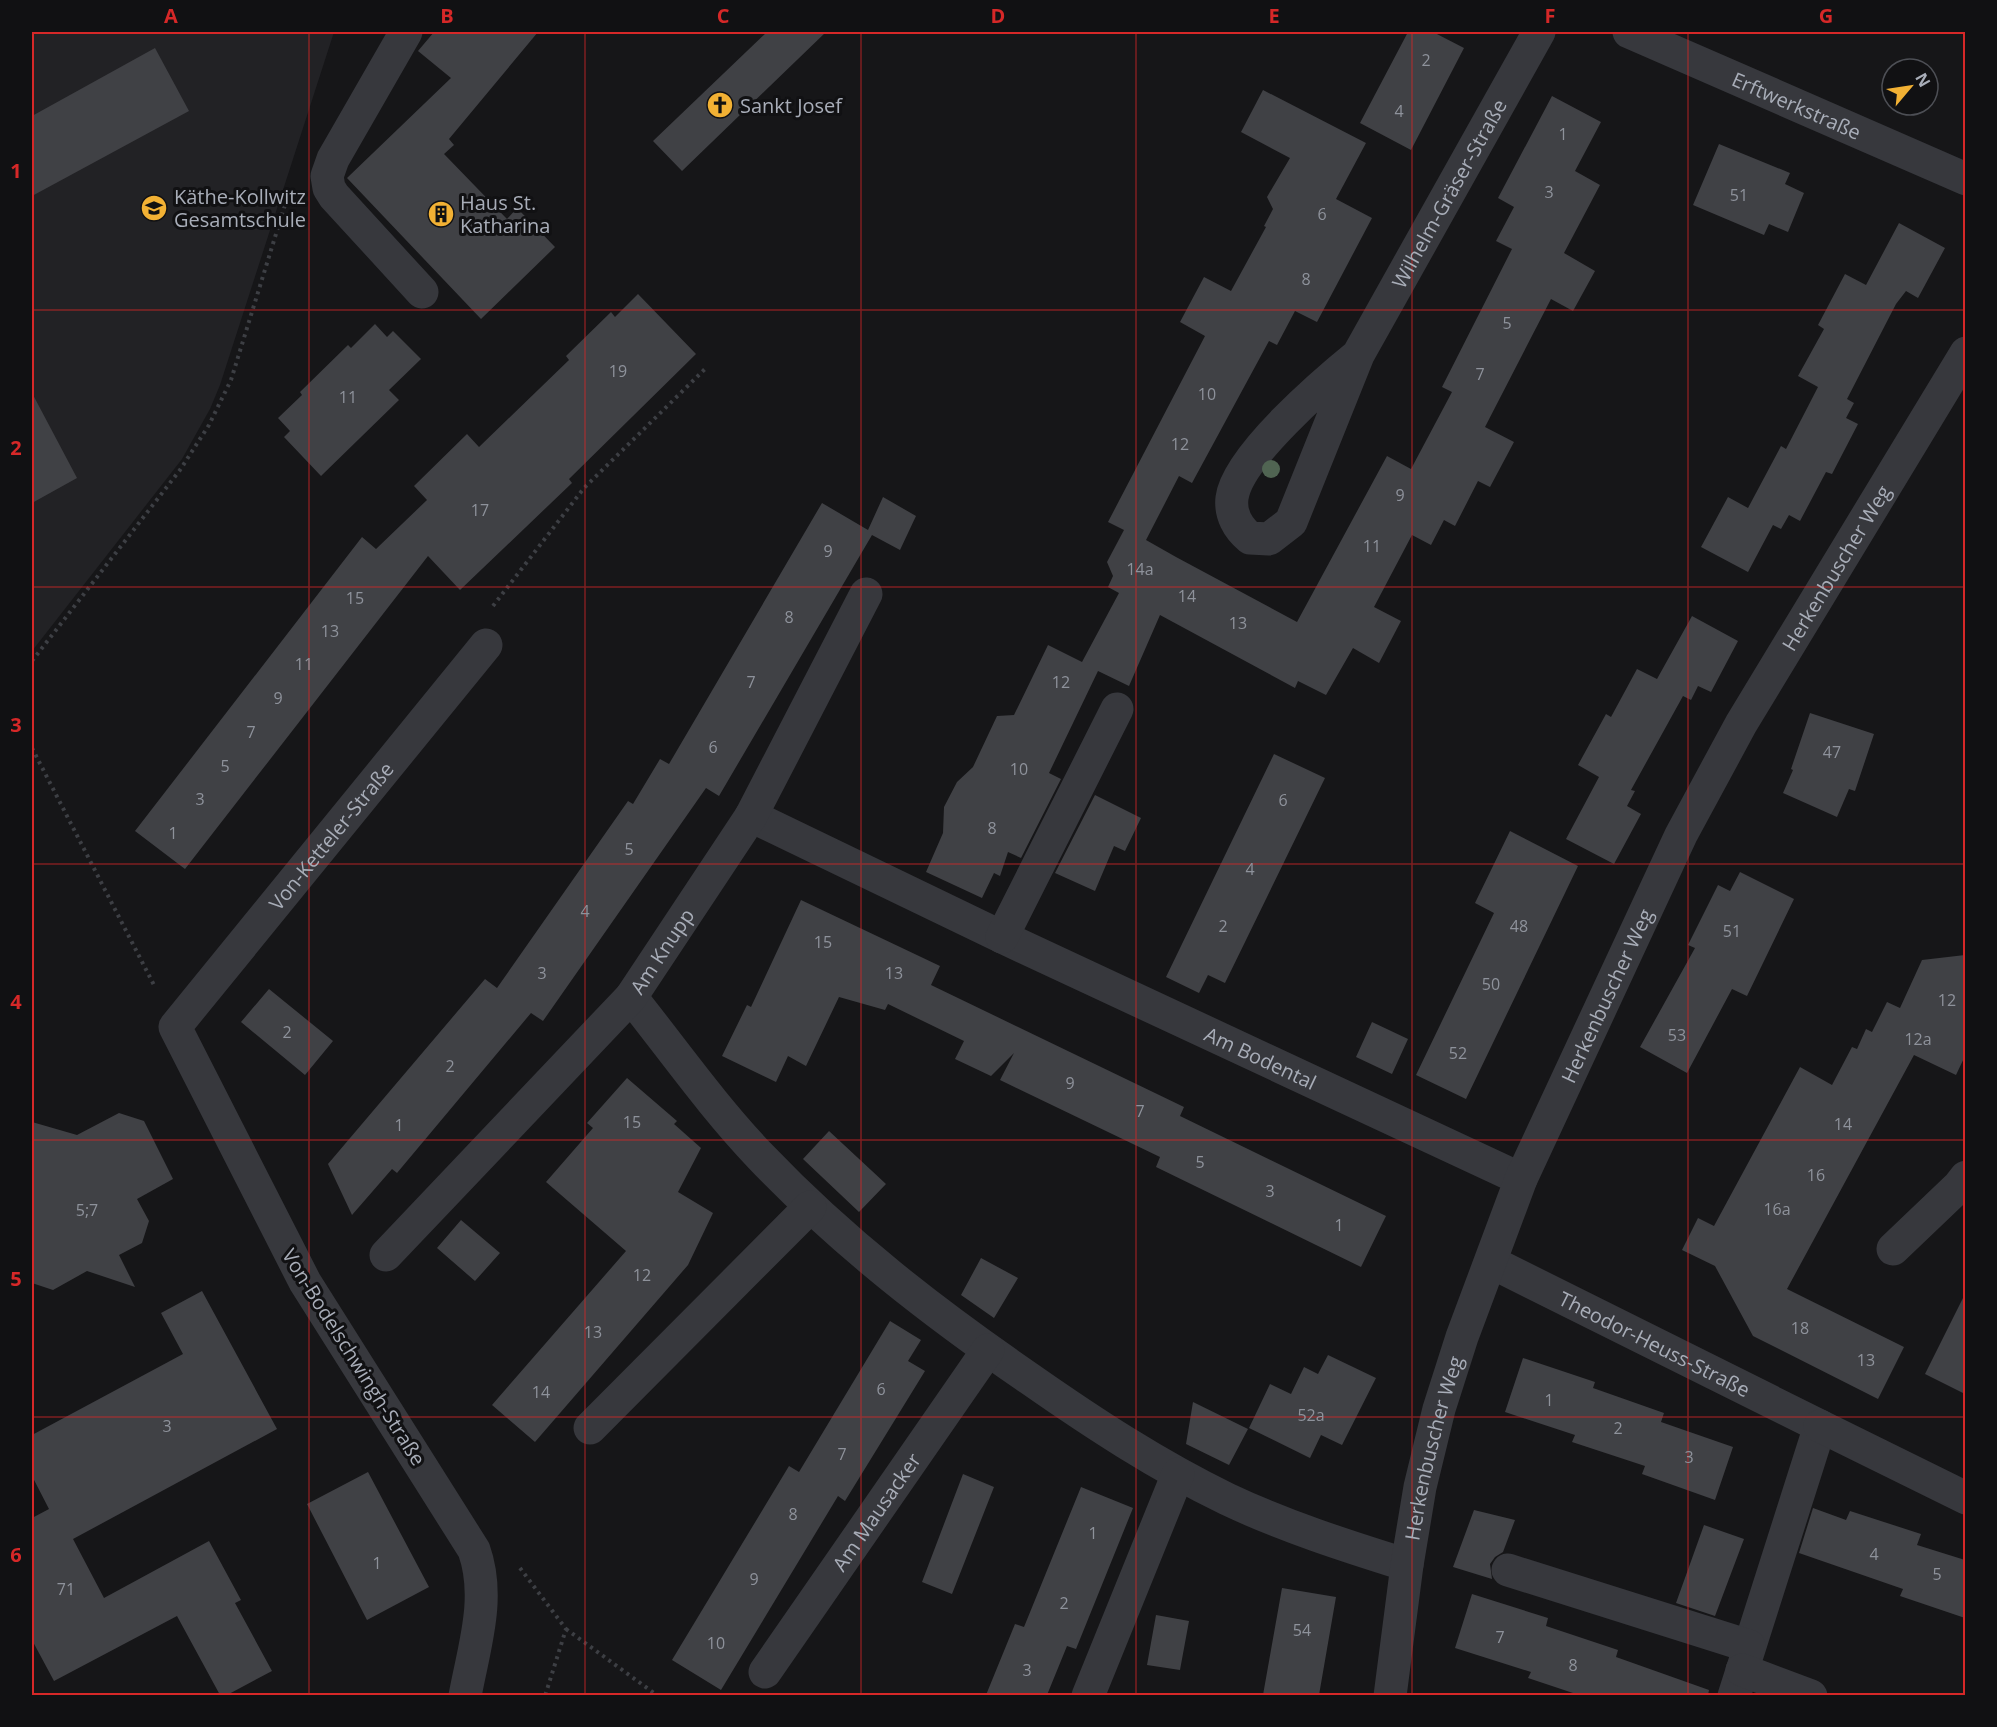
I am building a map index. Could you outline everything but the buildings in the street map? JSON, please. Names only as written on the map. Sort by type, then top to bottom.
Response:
[{"type":"street","points":[[406,32],[344,138],[327,176],[329,188],[334,196],[422,292]]},
{"type":"street","name":"Wilhelm-Gräser-Straße","points":[[1358,355],[1287,418],[1242,474],[1234,490],[1232,506],[1237,524],[1250,538],[1269,539],[1291,522],[1358,355],[1539,32]]},
{"type":"street","name":"Erftwerkstraße","points":[[1629,32],[1965,180]]},
{"type":"street","name":"Herkenbuscher Weg","points":[[1390,1695],[1420,1487],[1439,1409],[1521,1179],[1686,825],[1741,724],[1965,353]]},
{"type":"street","name":"Am Knupp","points":[[386,1255],[631,997],[751,816],[866,594]]},
{"type":"street","name":"Von-Ketteler-Straße","points":[[175,1027],[486,645]]},
{"type":"street","points":[[1002,937],[1117,709]]},
{"type":"street","name":"Am Bodental","points":[[751,816],[1002,937],[1521,1179]]},
{"type":"street","points":[[631,997],[752,1147],[810,1207],[900,1284],[988,1350],[1091,1422],[1178,1474],[1228,1500],[1407,1565]]},
{"type":"street","name":"Von-Bodelschwingh-Straße","points":[[175,1027],[305,1282],[468,1539],[480,1568],[483,1599],[465,1695]]},
{"type":"street","points":[[1893,1249],[1959,1186],[1965,1177]]},
{"type":"street","points":[[590,1428],[810,1207]]},
{"type":"street","name":"Theodor-Heuss-Straße","points":[[1491,1262],[1965,1498]]},
{"type":"street","name":"Am Mausacker","points":[[765,1672],[988,1350]]},
{"type":"street","points":[[1741,1671],[1820,1426]]},
{"type":"street","points":[[1088,1695],[1178,1474]]},
{"type":"street","points":[[1508,1570],[1741,1671],[1811,1695]]},
{"type":"path","points":[[32,661],[180,470],[209,425],[231,380],[290,191]]},
{"type":"path","points":[[486,645],[491,610],[584,489],[706,368]]},
{"type":"path","points":[[32,748],[175,1027]]},
{"type":"path","points":[[468,1539],[493,1540],[532,1582],[566,1629],[658,1695]]},
{"type":"path","points":[[545,1695],[566,1629]]},
{"type":"shaded area","name":"Käthe-Kollwitz Gesamtschule","points":[[32,32],[334,32],[220,385],[210,409],[182,459],[32,651]]},
{"type":"place","name":"Sankt Josef","points":[[720,105]]},
{"type":"place","name":"Käthe-Kollwitz Gesamtschule","points":[[154,208]]},
{"type":"place","name":"Haus St. Katharina","points":[[441,214]]}]
